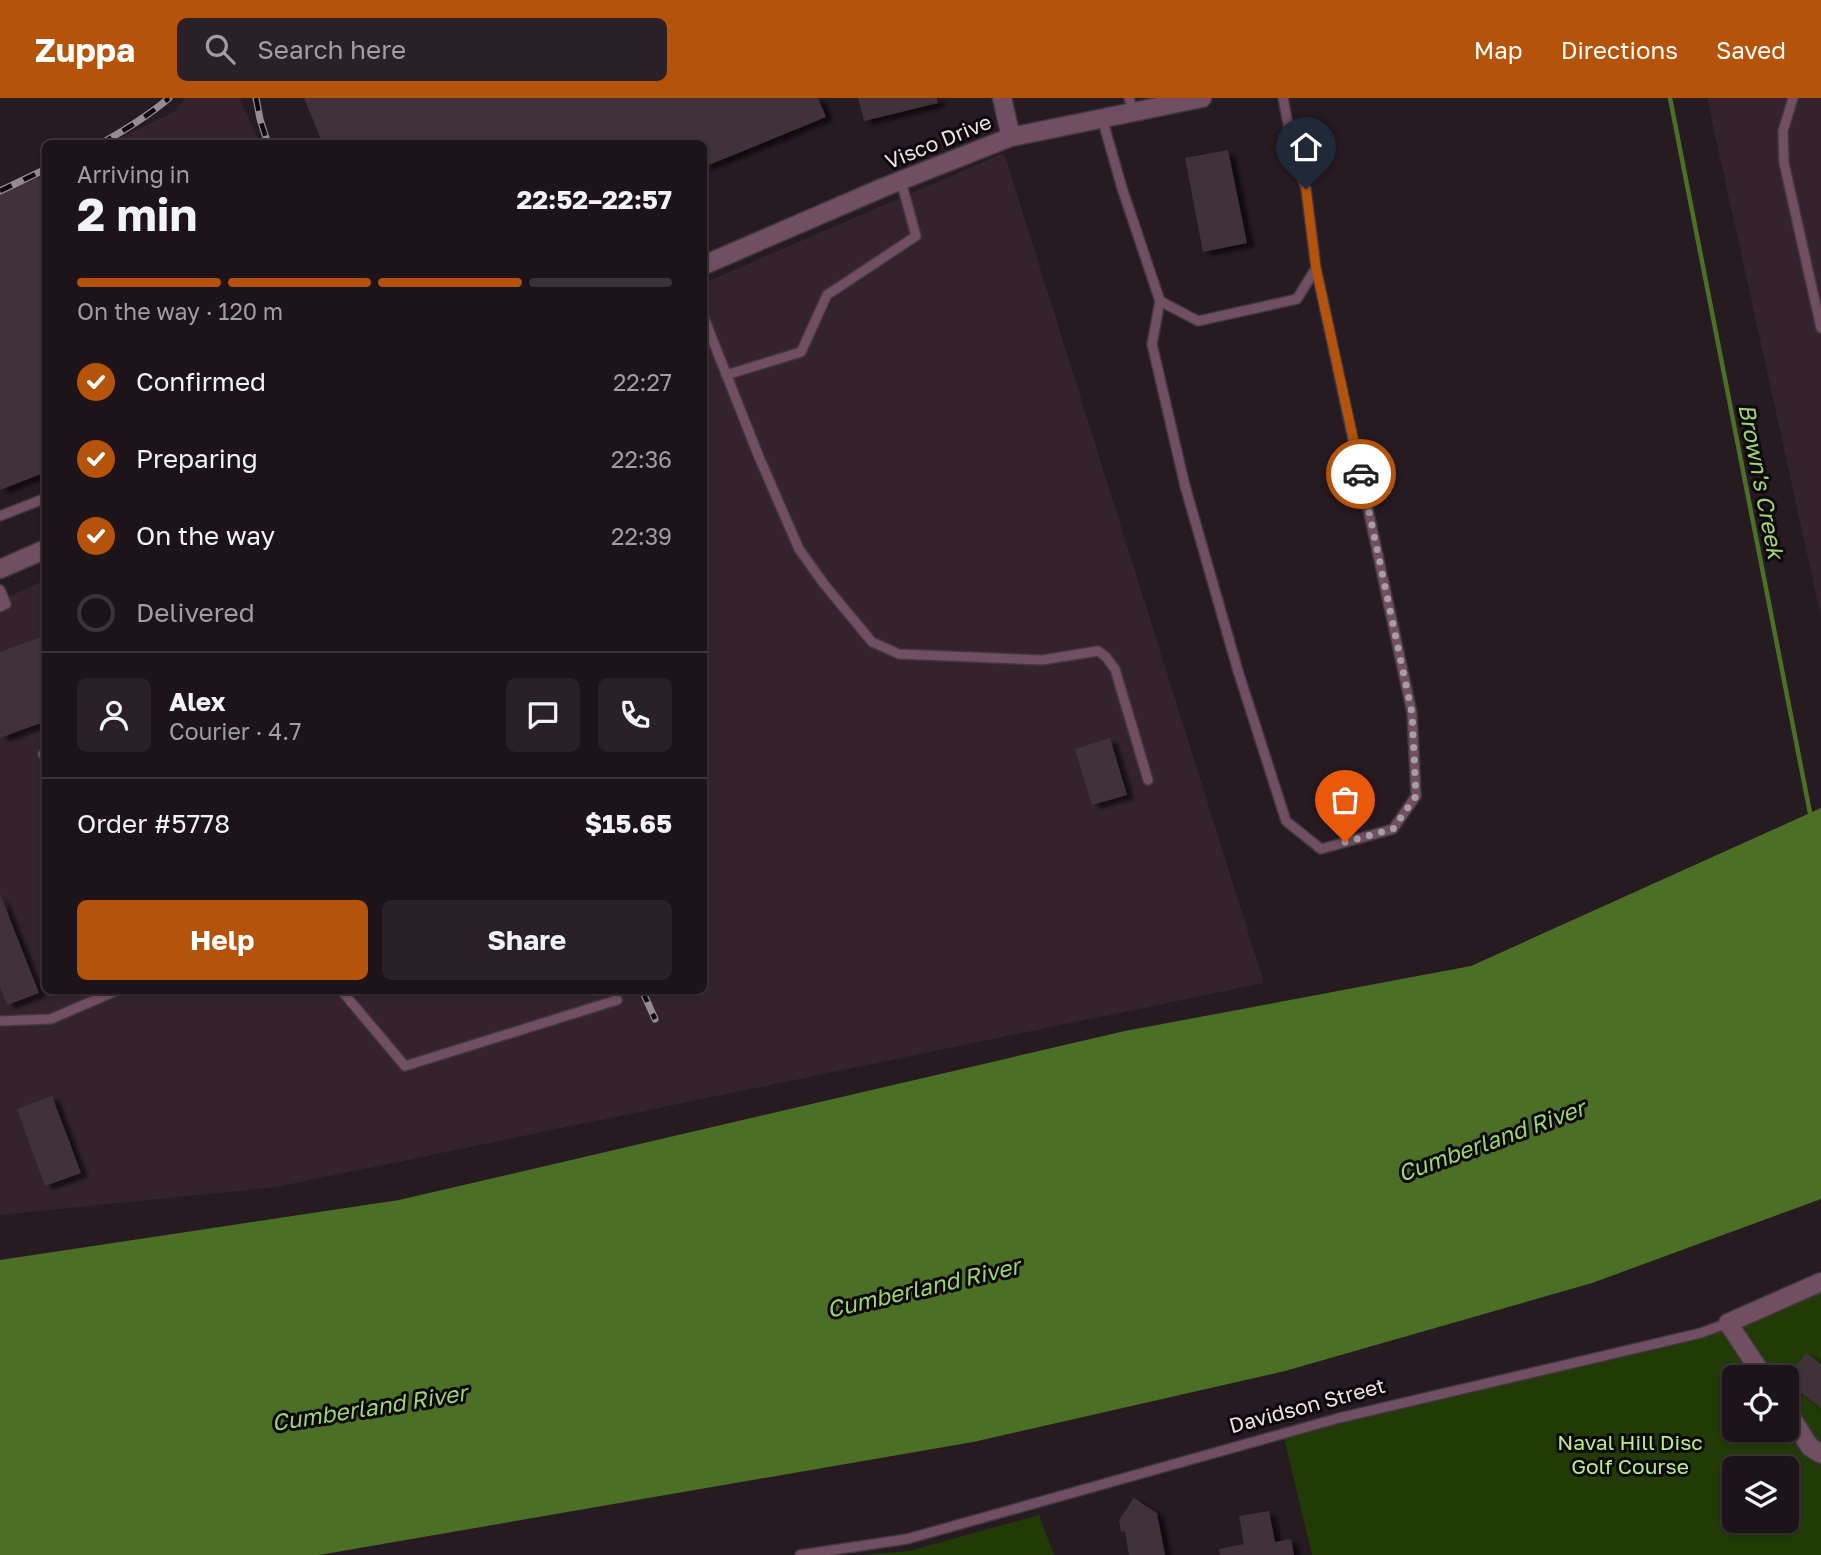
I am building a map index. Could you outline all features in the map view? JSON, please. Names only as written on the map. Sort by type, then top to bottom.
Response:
[{"type":"street","points":[[1002,98],[1011,137]]},
{"type":"street","name":"Visco Drive","points":[[707,264],[1011,137],[1102,118],[1131,105],[1202,98]]},
{"type":"street","points":[[0,569],[42,551]]},
{"type":"street","name":"Davidson Street","points":[[1728,1323],[1821,1282]]},
{"type":"street","points":[[1728,1323],[1756,1365]]},
{"type":"street","points":[[1799,1430],[1810,1447],[1821,1454]]},
{"type":"lane","points":[[1102,118],[1126,201],[1160,301],[1152,344],[1185,486],[1238,671],[1286,821],[1321,849],[1393,829],[1416,796],[1412,713],[1316,268],[1306,189],[1291,139],[1283,98]]},
{"type":"lane","points":[[1793,98],[1783,131],[1784,163],[1821,328]]},
{"type":"lane","points":[[726,375],[801,352],[827,295],[916,236],[901,181]]},
{"type":"lane","points":[[1160,301],[1198,321],[1297,299],[1316,268]]},
{"type":"lane","points":[[707,326],[799,549],[872,642],[899,654],[1042,660],[1098,651],[1107,657],[1115,669],[1149,780]]},
{"type":"lane","points":[[0,516],[42,500]]},
{"type":"lane","points":[[0,590],[6,604],[0,607]]},
{"type":"lane","points":[[0,1021],[51,1019],[109,994]]},
{"type":"lane","points":[[344,994],[405,1066],[617,1000],[616,994]]},
{"type":"lane","name":"Davidson Street","points":[[800,1555],[907,1539],[1339,1418],[1701,1334],[1728,1323]]},
{"type":"shaded area","points":[[185,98],[239,98],[259,140],[115,140],[174,112]]},
{"type":"shaded area","points":[[1707,98],[1821,98],[1821,617]]},
{"type":"shaded area","points":[[1004,153],[1264,983],[276,1187],[0,1215],[0,601],[42,581],[42,994],[707,994],[707,282]]},
{"type":"green space","name":"Naval Hill Disc Golf Course","points":[[1821,1282],[1821,1555],[1312,1555],[1283,1434],[1701,1333]]},
{"type":"green space","points":[[1039,1515],[1054,1555],[863,1555],[909,1551]]},
{"type":"water","name":"Cumberland River","points":[[1821,808],[1821,1199],[1592,1283],[1285,1371],[973,1442],[319,1555],[0,1555],[0,1260],[399,1200],[1125,1031],[1471,966]]},
{"type":"building","points":[[304,98],[818,98],[826,117],[707,166],[707,140],[321,140]]},
{"type":"building","points":[[858,98],[937,98],[938,103],[864,121]]},
{"type":"building","points":[[1228,150],[1247,243],[1203,252],[1185,158]]},
{"type":"building","points":[[42,177],[42,474],[0,490],[0,193]]},
{"type":"building","points":[[42,636],[42,722],[0,738],[0,652]]},
{"type":"building","points":[[1110,738],[1127,795],[1092,805],[1075,749]]},
{"type":"building","points":[[0,894],[39,993],[7,1005],[0,987]]},
{"type":"building","points":[[52,1096],[81,1173],[45,1186],[17,1109]]},
{"type":"building","points":[[1806,1353],[1821,1364],[1821,1408],[1799,1391],[1799,1365],[1797,1365]]},
{"type":"building","points":[[1134,1498],[1157,1513],[1165,1555],[1129,1555],[1125,1531],[1121,1532],[1119,1520]]},
{"type":"building","points":[[1269,1511],[1275,1542],[1291,1539],[1294,1555],[1220,1555],[1219,1549],[1244,1544],[1239,1516]]},
{"type":"waterway","name":"Brown's Creek","points":[[1670,98],[1811,818]]},
{"type":"railway","points":[[107,140],[169,98]]},
{"type":"railway","points":[[256,98],[267,140]]},
{"type":"railway","points":[[0,191],[42,171]]},
{"type":"railway","points":[[644,994],[655,1019]]},
{"type":"way so far","points":[[1345,842],[1393,829],[1416,796],[1412,713],[1361,474]]},
{"type":"route","points":[[1306,189],[1316,268],[1361,474]]}]
